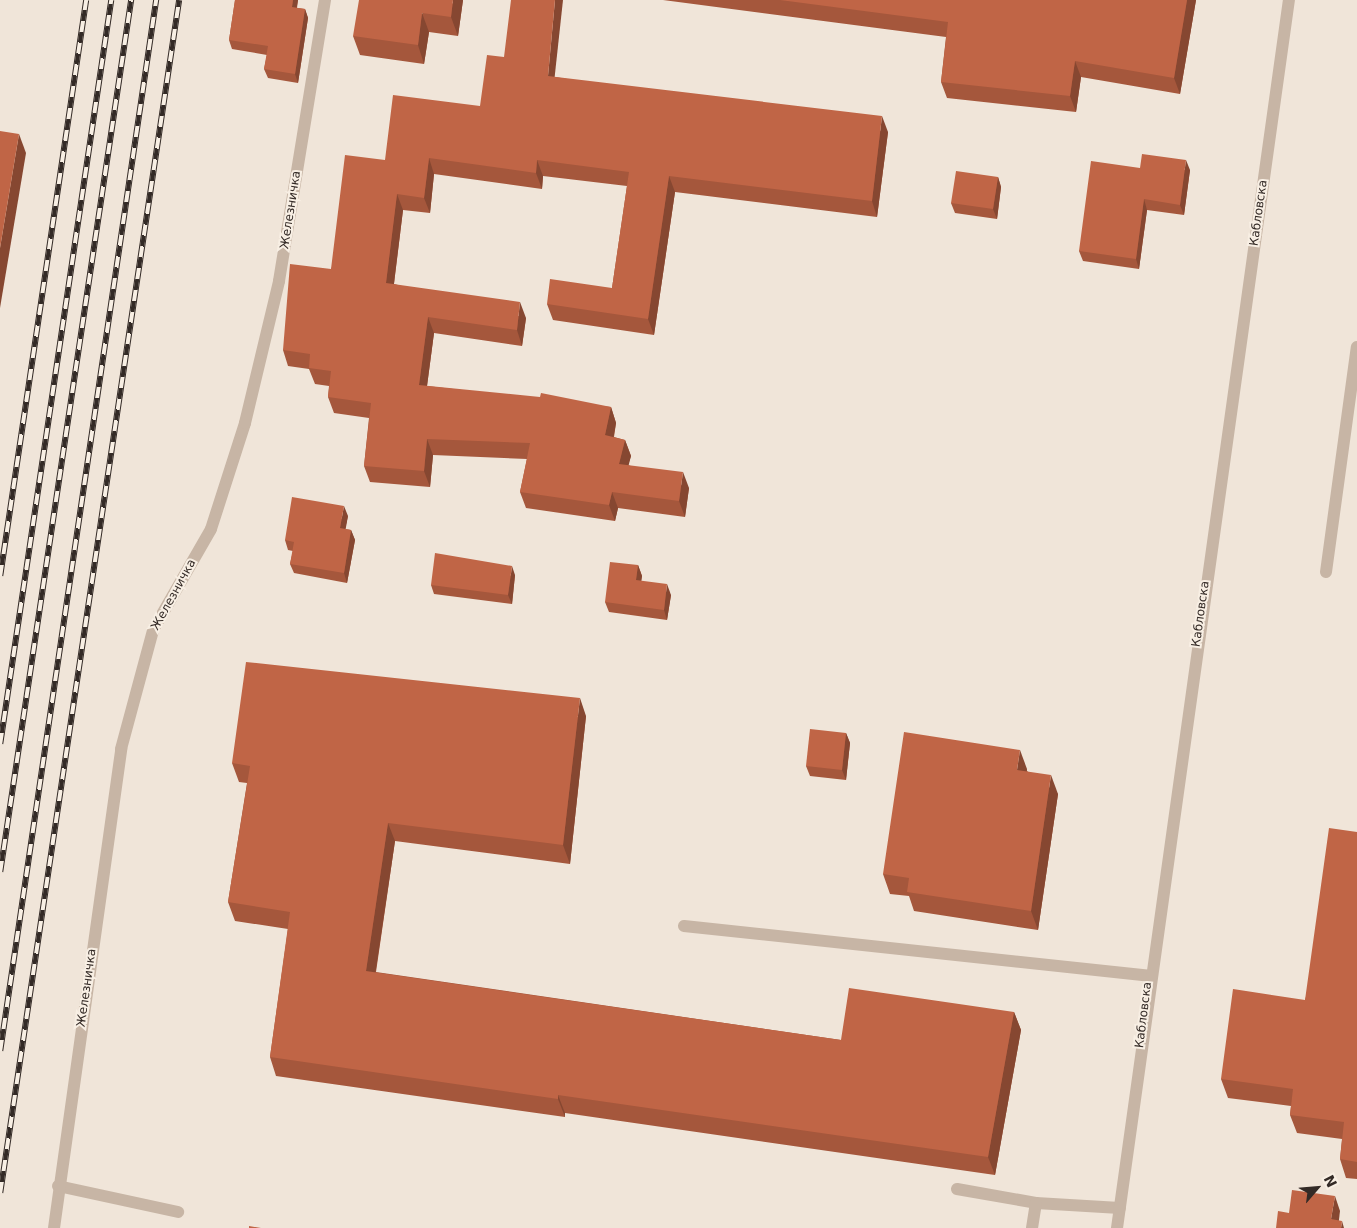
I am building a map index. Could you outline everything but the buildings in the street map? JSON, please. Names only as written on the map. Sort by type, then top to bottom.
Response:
[{"type":"street","name":"Железничка","points":[[54,1228],[58,1186],[121,749],[153,630],[211,530],[246,423],[279,281],[325,0]]},
{"type":"street","name":"Кабловска","points":[[1117,1228],[1149,976],[1289,0]]},
{"type":"street","points":[[1326,572],[1357,346]]},
{"type":"street","points":[[684,926],[1149,976]]},
{"type":"street","points":[[58,1186],[178,1212]]},
{"type":"street","points":[[957,1189],[1036,1203],[1120,1208]]},
{"type":"street","points":[[1032,1228],[1036,1203]]},
{"type":"railway","points":[[0,576],[86,0]]},
{"type":"railway","points":[[0,744],[111,0]]},
{"type":"railway","points":[[0,872],[131,0]]},
{"type":"railway","points":[[0,1051],[156,0]]},
{"type":"railway","points":[[0,1193],[179,0]]}]
